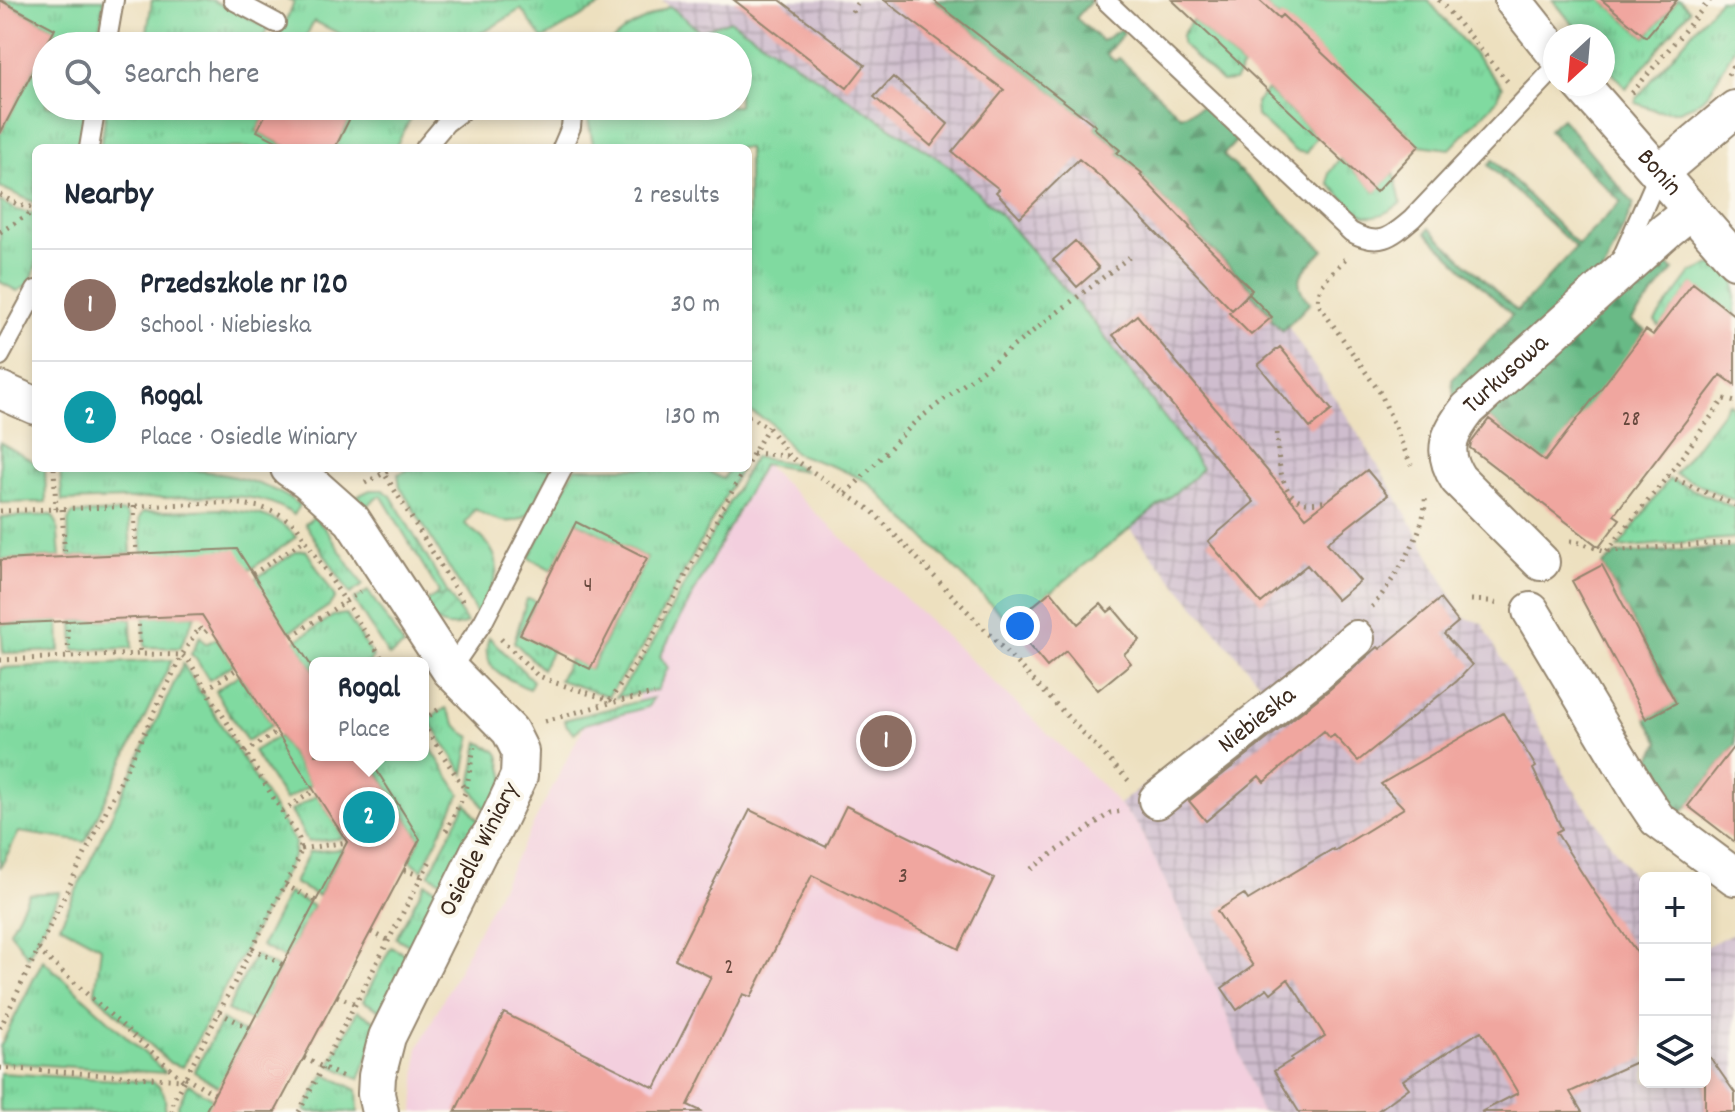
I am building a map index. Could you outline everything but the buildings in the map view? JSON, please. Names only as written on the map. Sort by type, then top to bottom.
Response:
[{"type":"street","points":[[1513,0],[1543,38]]},
{"type":"street","name":"Bonin","points":[[1592,96],[1692,210],[1729,242]]},
{"type":"street","points":[[1659,173],[1729,96]]},
{"type":"street","name":"Turkusowa","points":[[1541,562],[1458,479],[1451,468],[1447,451],[1450,435],[1468,409],[1692,210]]},
{"type":"street","points":[[0,390],[32,404]]},
{"type":"street","points":[[295,472],[352,520],[450,670],[510,731]]},
{"type":"street","points":[[1531,611],[1657,819],[1735,877]]},
{"type":"street","name":"Niebieska","points":[[1141,806],[1316,674],[1362,625]]},
{"type":"street","name":"Osiedle Winiary","points":[[380,1112],[376,1094],[377,1076],[387,1037],[519,776],[520,751],[510,731]]},
{"type":"lane","points":[[108,32],[114,0]]},
{"type":"lane","points":[[233,0],[276,23]]},
{"type":"lane","points":[[1105,0],[1356,234],[1371,241],[1394,235],[1412,219],[1543,81]]},
{"type":"lane","points":[[90,144],[94,120]]},
{"type":"lane","points":[[428,144],[450,120]]},
{"type":"lane","points":[[564,144],[572,120]]},
{"type":"lane","points":[[1613,277],[1659,173]]},
{"type":"lane","points":[[0,356],[32,297]]},
{"type":"lane","points":[[450,670],[483,622],[561,472]]},
{"type":"path","points":[[852,12],[859,0]]},
{"type":"path","points":[[1439,0],[1514,89]]},
{"type":"path","points":[[1627,99],[1710,0]]},
{"type":"path","points":[[1729,96],[1735,62]]},
{"type":"path","points":[[0,195],[32,208]]},
{"type":"path","points":[[0,232],[32,212]]},
{"type":"path","points":[[1356,234],[1355,249],[1323,284],[1317,297],[1319,305],[1381,394],[1415,473]]},
{"type":"path","points":[[846,494],[915,422],[1132,255]]},
{"type":"path","points":[[1607,551],[1668,476],[1724,399],[1735,402]]},
{"type":"path","points":[[752,418],[768,427],[789,456],[872,511],[1125,779],[1141,806],[1110,813],[1031,869]]},
{"type":"path","points":[[768,427],[753,453],[789,456]]},
{"type":"path","points":[[1277,433],[1278,464],[1287,488],[1295,498],[1304,502],[1328,501]]},
{"type":"path","points":[[54,472],[65,557]]},
{"type":"path","points":[[386,472],[384,473],[469,613],[483,622],[537,675],[610,701]]},
{"type":"path","points":[[610,701],[646,648],[743,472]]},
{"type":"path","points":[[1668,476],[1735,505]]},
{"type":"path","points":[[1362,625],[1390,584],[1420,528],[1426,506],[1421,486]]},
{"type":"path","points":[[0,511],[218,503],[260,507],[279,514],[296,525],[381,657]]},
{"type":"path","points":[[134,506],[136,554]]},
{"type":"path","points":[[253,574],[306,539]]},
{"type":"path","points":[[1580,542],[1607,551],[1735,542]]},
{"type":"path","points":[[292,636],[346,601]]},
{"type":"path","points":[[138,617],[140,654]]},
{"type":"path","points":[[67,621],[69,657]]},
{"type":"path","points":[[0,1028],[182,655],[199,627],[204,633],[210,628]]},
{"type":"path","points":[[0,660],[182,655],[189,661],[299,839],[301,849],[298,860],[184,1079],[173,1101],[172,1112]]},
{"type":"path","points":[[206,689],[237,669]]},
{"type":"path","points":[[510,731],[610,701],[654,694]]},
{"type":"path","points":[[245,752],[277,732]]},
{"type":"path","points":[[429,733],[493,831]]},
{"type":"path","points":[[282,811],[314,791]]},
{"type":"path","points":[[444,834],[466,791]]},
{"type":"path","points":[[301,849],[347,842]]},
{"type":"path","points":[[299,1112],[437,848]]},
{"type":"path","points":[[285,885],[316,901]]},
{"type":"path","points":[[252,948],[283,965]]},
{"type":"path","points":[[38,950],[184,1079],[215,1094]]},
{"type":"path","points":[[219,1013],[250,1028]]},
{"type":"path","points":[[0,1068],[184,1079]]},
{"type":"shaded area","points":[[662,0],[948,0],[1103,120],[1287,325],[1395,494],[1463,617],[1482,623],[1570,784],[1639,885],[1639,1088],[1711,1088],[1711,944],[1735,932],[1735,1112],[1261,1112],[1218,991],[1139,827],[1119,804],[1265,689],[1129,528],[1193,478],[1202,467],[1094,323],[1000,214],[949,166],[752,36],[752,32],[747,32],[730,21],[700,31]]},
{"type":"shaded area","points":[[764,464],[1098,781],[1139,827],[1218,991],[1261,1112],[414,1112],[418,1048],[585,724],[631,711]]},
{"type":"green space","points":[[1,0],[104,0],[99,32],[53,32],[55,29]]},
{"type":"green space","points":[[152,0],[212,0],[268,28],[266,32],[147,32]]},
{"type":"green space","points":[[289,0],[610,0],[555,32],[538,32],[521,9],[483,32],[336,32],[314,21],[308,32],[281,32],[294,3]]},
{"type":"green space","points":[[933,0],[1090,0],[1076,18],[1102,41],[1121,29],[1124,33],[1106,54],[1115,61],[1119,58],[1181,116],[1203,106],[1238,139],[1223,155],[1324,250],[1306,269],[1300,281],[1303,294],[1310,303],[1283,331],[1250,292],[1252,289],[1192,230],[1141,173],[1117,153],[1120,149],[1094,128],[1099,121],[1085,111],[1081,115]]},
{"type":"green space","points":[[1259,0],[1428,0],[1502,87],[1496,101],[1450,149],[1419,145],[1282,16],[1279,18]]},
{"type":"green space","points":[[1553,0],[1602,0],[1646,37],[1677,0],[1690,10],[1626,89],[1615,76],[1615,24],[1572,24]]},
{"type":"green space","points":[[1719,0],[1735,0],[1735,47],[1709,93],[1694,105],[1679,111],[1658,111],[1636,103],[1636,99]]},
{"type":"green space","points":[[670,6],[700,31],[730,20],[748,32],[622,32]]},
{"type":"green space","points":[[1193,19],[1243,67],[1234,81],[1222,82],[1182,44],[1182,35]]},
{"type":"green space","points":[[752,35],[949,166],[1000,214],[1094,323],[1202,468],[1011,624],[868,482],[794,453],[770,422],[752,413],[752,144],[593,144],[588,120],[752,120]]},
{"type":"green space","points":[[32,73],[32,120],[86,120],[82,144],[32,144],[32,202],[0,187],[0,134]]},
{"type":"green space","points":[[1267,90],[1317,136],[1306,153],[1295,151],[1257,116],[1256,102]]},
{"type":"green space","points":[[1562,118],[1634,204],[1602,275],[1455,408],[1452,380],[1512,315],[1426,233],[1429,228],[1517,311],[1576,248],[1488,165],[1493,160],[1578,245],[1621,202],[1548,130]]},
{"type":"green space","points":[[105,120],[263,120],[257,131],[281,144],[101,144]]},
{"type":"green space","points":[[349,120],[410,120],[397,144],[337,144]]},
{"type":"green space","points":[[1340,158],[1376,191],[1394,172],[1401,203],[1378,216],[1362,214],[1354,209],[1329,184],[1329,173]]},
{"type":"green space","points":[[0,201],[16,210],[32,213],[32,278],[17,291],[0,282]]},
{"type":"green space","points":[[1653,255],[1674,270],[1631,321],[1646,330],[1554,468],[1489,419],[1484,409]]},
{"type":"green space","points":[[1716,265],[1735,274],[1735,316],[1693,284],[1660,327],[1655,321],[1691,273]]},
{"type":"green space","points":[[1729,403],[1735,415],[1735,501],[1675,474]]},
{"type":"green space","points":[[0,442],[32,461],[32,472],[45,472],[46,502],[0,503]]},
{"type":"green space","points":[[754,457],[791,463],[805,471],[763,464],[660,656],[668,668],[657,690],[616,697],[647,653],[746,472],[752,472]]},
{"type":"green space","points":[[60,472],[208,472],[274,490],[300,505],[294,515],[280,506],[247,497],[62,501]]},
{"type":"green space","points":[[551,472],[530,513],[523,518],[503,521],[475,509],[465,524],[485,541],[496,560],[495,578],[477,614],[400,487],[398,474]]},
{"type":"green space","points":[[573,472],[710,472],[723,479],[727,472],[739,472],[643,647],[608,696],[559,680],[570,659],[591,669],[647,558],[577,522],[552,570],[529,558]]},
{"type":"green space","points":[[1669,479],[1735,508],[1735,538],[1618,548]]},
{"type":"green space","points":[[370,490],[383,490],[391,496],[449,595],[436,595],[439,592],[381,495],[361,510],[351,499]]},
{"type":"green space","points":[[222,509],[272,519],[296,537],[250,570],[143,554],[139,518],[143,512]]},
{"type":"green space","points":[[125,512],[129,519],[131,554],[69,557],[68,521],[72,514]]},
{"type":"green space","points":[[52,515],[57,523],[60,557],[0,560],[1,517]]},
{"type":"green space","points":[[314,517],[363,585],[350,594],[305,524]]},
{"type":"green space","points":[[1735,547],[1735,745],[1679,815],[1661,796],[1650,778],[1649,765],[1660,742],[1646,719],[1676,702],[1602,565],[1617,554]]},
{"type":"green space","points":[[306,550],[335,597],[329,606],[289,632],[255,579],[297,551]]},
{"type":"green space","points":[[368,591],[404,646],[389,656],[354,600]]},
{"type":"green space","points":[[436,595],[441,597],[449,595],[467,623],[459,626],[440,624],[420,606]]},
{"type":"green space","points":[[527,599],[536,602],[520,633],[552,650],[542,669],[514,642]]},
{"type":"green space","points":[[346,614],[373,657],[309,657],[309,663],[295,641],[333,616]]},
{"type":"green space","points":[[195,615],[180,648],[145,647],[144,617]]},
{"type":"green space","points":[[131,618],[132,648],[74,650],[73,621]]},
{"type":"green space","points":[[59,621],[60,651],[3,653],[1,624]]},
{"type":"green space","points":[[200,636],[206,644],[217,638],[234,664],[209,680],[191,654]]},
{"type":"green space","points":[[489,637],[533,681],[529,689],[491,665],[487,648]]},
{"type":"green space","points":[[172,660],[85,842],[19,832],[0,868],[0,668]]},
{"type":"green space","points":[[183,664],[295,842],[294,855],[183,1067],[170,1063],[95,993],[101,947],[60,925]]},
{"type":"green space","points":[[240,674],[272,725],[247,741],[215,691]]},
{"type":"green space","points":[[653,698],[648,707],[585,724],[574,733],[564,720]]},
{"type":"green space","points":[[446,708],[459,728],[471,737],[464,774],[429,721]]},
{"type":"green space","points":[[279,736],[311,785],[285,800],[253,751]]},
{"type":"green space","points":[[479,742],[499,755],[505,779],[489,816],[471,787]]},
{"type":"green space","points":[[429,745],[460,794],[422,870],[410,860],[420,839],[371,761],[429,761]]},
{"type":"green space","points":[[317,795],[345,838],[308,842],[291,811]]},
{"type":"green space","points":[[466,803],[483,827],[477,839],[465,839],[443,882],[429,874]]},
{"type":"green space","points":[[343,849],[318,896],[294,883],[309,852]]},
{"type":"green space","points":[[425,883],[442,892],[418,950],[396,938]]},
{"type":"green space","points":[[60,892],[28,957],[10,931],[29,894]]},
{"type":"green space","points":[[288,893],[313,906],[286,959],[261,946]]},
{"type":"green space","points":[[391,947],[415,959],[387,1014],[363,1001]]},
{"type":"green space","points":[[255,955],[280,970],[253,1022],[227,1010]]},
{"type":"green space","points":[[43,960],[165,1073],[0,1062],[0,1047]]},
{"type":"green space","points":[[357,1011],[381,1024],[359,1079],[330,1065]]},
{"type":"green space","points":[[222,1020],[246,1034],[219,1087],[194,1072]]},
{"type":"green space","points":[[0,1073],[152,1082],[164,1094],[164,1112],[2,1112]]},
{"type":"green space","points":[[325,1074],[357,1090],[358,1112],[305,1110]]},
{"type":"green space","points":[[189,1084],[213,1099],[206,1112],[177,1112]]},
{"type":"place","name":"Przedszkole nr 120","points":[[886,741]]},
{"type":"place","name":"Rogal","points":[[369,817]]}]
